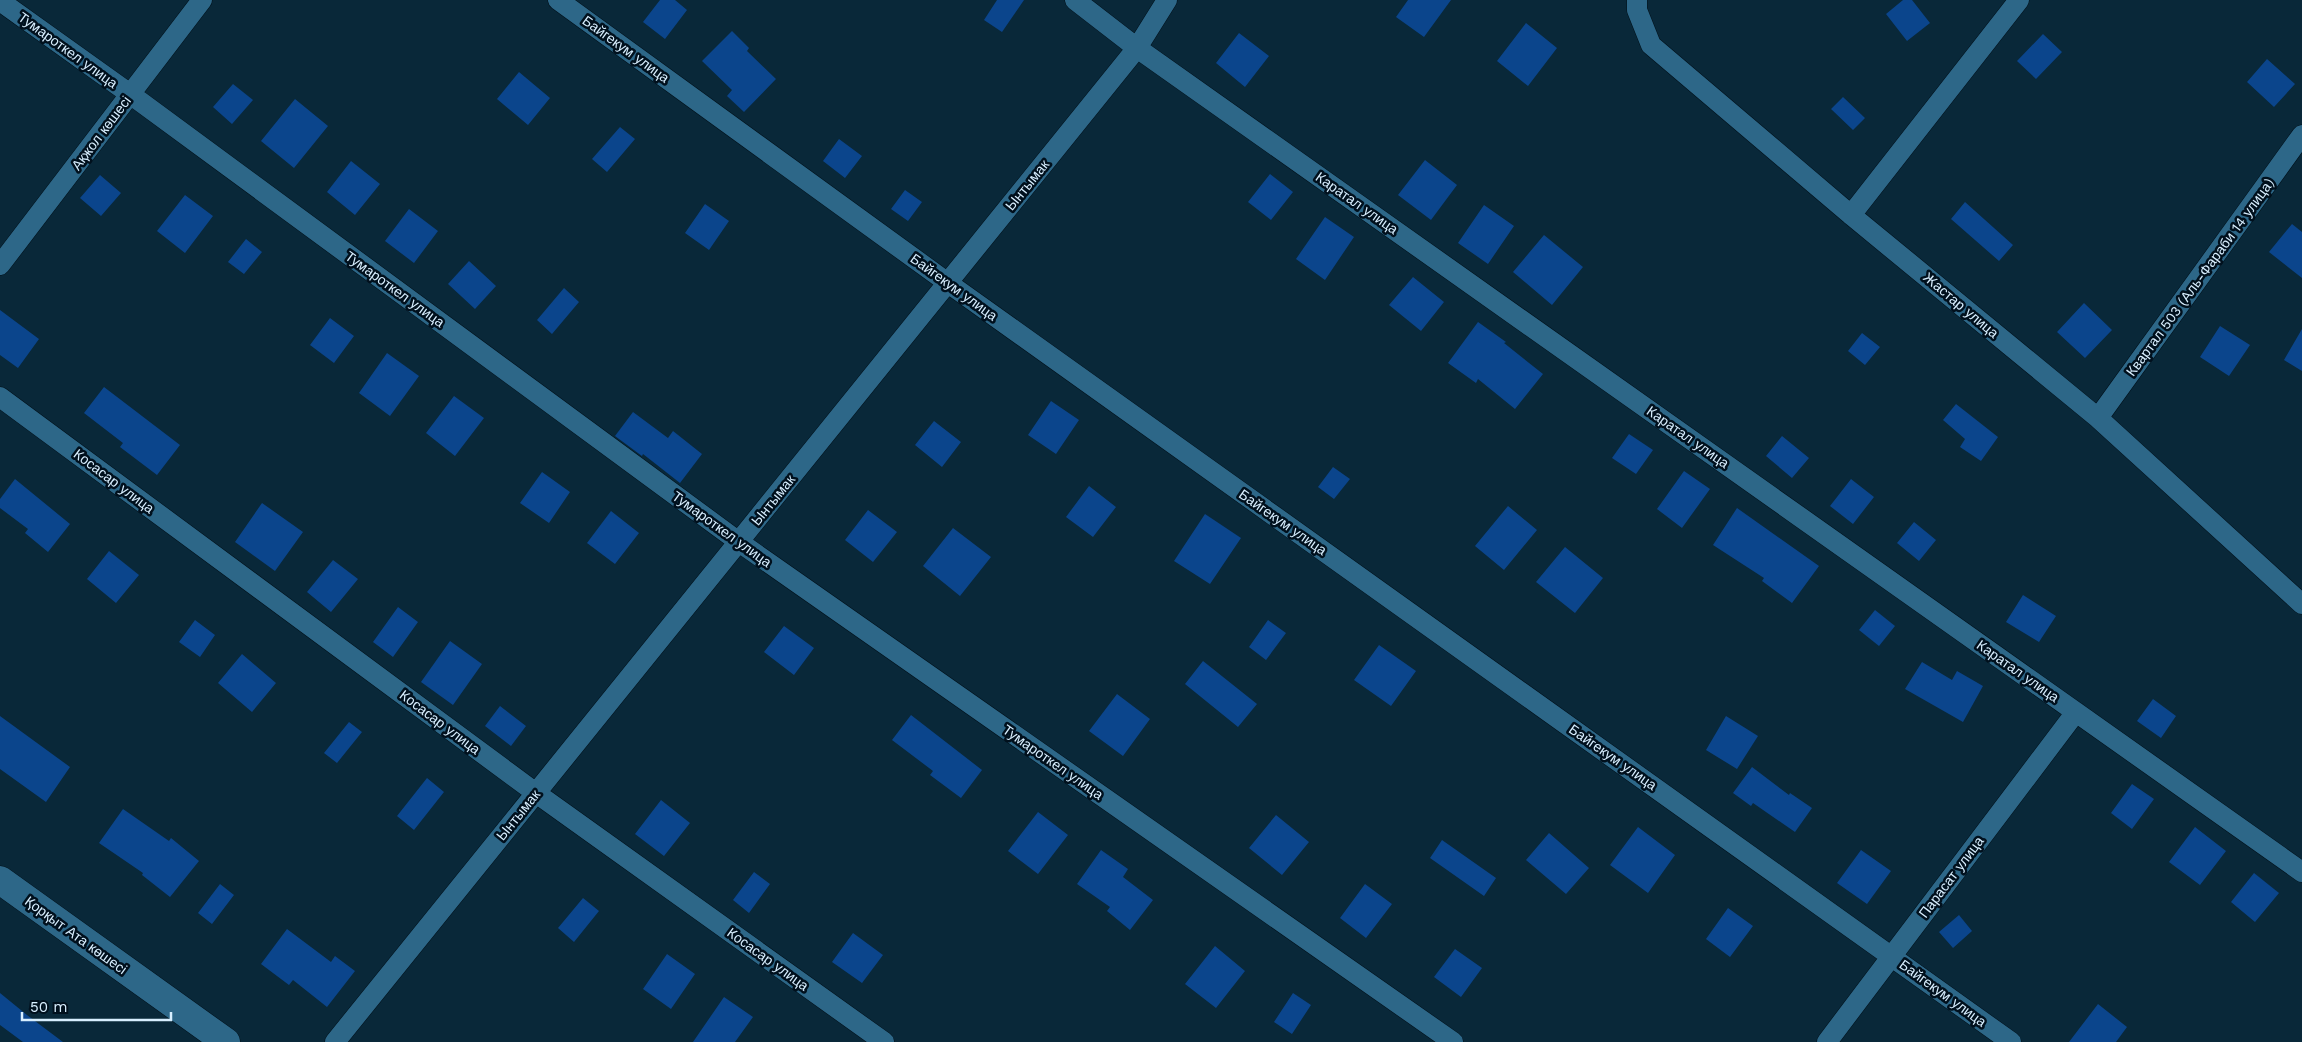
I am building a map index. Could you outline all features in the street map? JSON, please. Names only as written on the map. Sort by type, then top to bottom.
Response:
[{"type":"main road","name":"Қорқыт Ата көшесі","points":[[0,880],[226,1042]]},
{"type":"street","name":"Ақжол көшесі","points":[[0,265],[202,0]]},
{"type":"street","name":"Байгекум улица","points":[[558,0],[948,283],[2011,1042]]},
{"type":"street","name":"Каратал улица","points":[[1074,0],[1137,48],[2302,872]]},
{"type":"street","name":"Ынтымак","points":[[335,1042],[1137,48],[1167,0]]},
{"type":"street","name":"Жастар улица","points":[[1637,0],[1637,10],[1651,45],[1851,215],[2098,418],[2302,604]]},
{"type":"street","points":[[1851,215],[2019,0]]},
{"type":"street","name":"Тумароткел улица","points":[[0,1],[130,94],[738,542],[1453,1042]]},
{"type":"street","name":"Квартал 503 (Аль-Фараби 14 улица)","points":[[2098,418],[2302,135]]},
{"type":"street","name":"Косасар улица","points":[[0,397],[536,793],[884,1042]]},
{"type":"street","name":"Парасат улица","points":[[1827,1042],[2076,712]]},
{"type":"building","points":[[660,0],[675,0],[687,10],[665,39],[643,22]]},
{"type":"building","points":[[997,0],[1024,0],[1002,32],[984,20]]},
{"type":"building","points":[[1408,0],[1451,0],[1424,37],[1396,17]]},
{"type":"building","points":[[1903,0],[1912,0],[1930,23],[1907,41],[1886,14]]},
{"type":"building","points":[[1526,23],[1557,48],[1528,86],[1497,61]]},
{"type":"building","points":[[732,31],[749,48],[747,51],[776,79],[744,112],[727,96],[732,90],[702,61]]},
{"type":"building","points":[[1239,33],[1269,56],[1245,87],[1216,63]]},
{"type":"building","points":[[2043,34],[2062,52],[2036,79],[2017,61]]},
{"type":"building","points":[[2267,59],[2295,84],[2274,107],[2247,82]]},
{"type":"building","points":[[519,72],[550,98],[528,125],[497,99]]},
{"type":"building","points":[[233,84],[253,100],[232,124],[213,107]]},
{"type":"building","points":[[1843,97],[1865,118],[1853,130],[1831,109]]},
{"type":"building","points":[[295,99],[328,126],[294,168],[261,141]]},
{"type":"building","points":[[620,127],[635,139],[607,172],[592,159]]},
{"type":"building","points":[[839,139],[862,156],[845,178],[823,161]]},
{"type":"building","points":[[1425,160],[1457,185],[1431,220],[1398,195]]},
{"type":"building","points":[[351,161],[380,184],[355,215],[327,192]]},
{"type":"building","points":[[1270,174],[1293,192],[1271,220],[1248,202]]},
{"type":"building","points":[[100,175],[121,193],[101,216],[80,198]]},
{"type":"building","points":[[905,190],[922,202],[908,221],[891,209]]},
{"type":"building","points":[[185,195],[213,216],[185,253],[157,231]]},
{"type":"building","points":[[1965,202],[2013,245],[1999,261],[1951,219]]},
{"type":"building","points":[[705,204],[729,221],[709,250],[685,233]]},
{"type":"building","points":[[1484,205],[1514,226],[1488,264],[1458,243]]},
{"type":"building","points":[[409,209],[438,231],[414,263],[385,241]]},
{"type":"building","points":[[1325,217],[1354,237],[1325,280],[1296,259]]},
{"type":"building","points":[[2292,224],[2302,232],[2302,278],[2269,252]]},
{"type":"building","points":[[1544,235],[1583,267],[1552,305],[1513,272]]},
{"type":"building","points":[[246,239],[262,252],[244,274],[228,262]]},
{"type":"building","points":[[469,261],[496,286],[475,309],[448,284]]},
{"type":"building","points":[[1413,277],[1444,302],[1421,331],[1389,305]]},
{"type":"building","points":[[564,288],[579,302],[552,334],[537,320]]},
{"type":"building","points":[[2084,303],[2112,330],[2085,358],[2057,332]]},
{"type":"building","points":[[0,310],[39,339],[18,368],[0,355]]},
{"type":"building","points":[[330,318],[354,336],[334,363],[310,345]]},
{"type":"building","points":[[1478,322],[1506,342],[1504,343],[1543,374],[1515,409],[1478,379],[1476,383],[1448,363]]},
{"type":"building","points":[[2220,326],[2250,345],[2229,376],[2200,357]]},
{"type":"building","points":[[2302,329],[2302,371],[2284,360]]},
{"type":"building","points":[[1862,333],[1880,347],[1865,365],[1848,351]]},
{"type":"building","points":[[387,353],[419,376],[390,416],[359,393]]},
{"type":"building","points":[[104,387],[180,445],[157,475],[120,447],[123,443],[84,413]]},
{"type":"building","points":[[454,396],[484,418],[455,456],[426,433]]},
{"type":"building","points":[[1051,401],[1079,420],[1056,454],[1028,435]]},
{"type":"building","points":[[1956,404],[1998,437],[1981,461],[1960,447],[1965,439],[1943,420]]},
{"type":"building","points":[[633,412],[668,438],[673,431],[702,454],[680,483],[643,454],[642,456],[615,436]]},
{"type":"building","points":[[934,421],[961,442],[942,467],[915,445]]},
{"type":"building","points":[[1629,434],[1653,450],[1636,474],[1612,458]]},
{"type":"building","points":[[1782,436],[1809,458],[1792,478],[1766,456]]},
{"type":"building","points":[[1333,467],[1350,479],[1334,499],[1318,487]]},
{"type":"building","points":[[1684,471],[1710,489],[1682,528],[1657,509]]},
{"type":"building","points":[[542,472],[570,492],[549,523],[520,503]]},
{"type":"building","points":[[15,479],[70,524],[48,552],[25,533],[28,529],[0,508],[0,499]]},
{"type":"building","points":[[1851,479],[1874,497],[1853,524],[1830,506]]},
{"type":"building","points":[[1089,486],[1116,507],[1093,537],[1066,517]]},
{"type":"building","points":[[262,503],[303,532],[275,571],[235,542]]},
{"type":"building","points":[[1508,506],[1537,530],[1504,570],[1475,546]]},
{"type":"building","points":[[1737,508],[1819,566],[1792,603],[1762,581],[1764,578],[1713,545]]},
{"type":"building","points":[[868,510],[897,532],[873,562],[845,540]]},
{"type":"building","points":[[611,511],[639,533],[615,564],[587,543]]},
{"type":"building","points":[[1205,514],[1241,538],[1210,584],[1174,561]]},
{"type":"building","points":[[1914,522],[1936,540],[1919,561],[1897,543]]},
{"type":"building","points":[[953,528],[991,557],[960,596],[923,566]]},
{"type":"building","points":[[1565,547],[1603,578],[1575,613],[1536,582]]},
{"type":"building","points":[[109,551],[139,575],[116,603],[87,579]]},
{"type":"building","points":[[333,560],[358,579],[331,612],[307,592]]},
{"type":"building","points":[[2023,595],[2056,616],[2039,642],[2006,622]]},
{"type":"building","points":[[398,607],[418,622],[393,657],[373,642]]},
{"type":"building","points":[[1875,610],[1895,626],[1879,646],[1859,630]]},
{"type":"building","points":[[195,620],[215,635],[200,657],[179,642]]},
{"type":"building","points":[[1268,620],[1286,633],[1266,660],[1249,647]]},
{"type":"building","points":[[784,626],[814,648],[794,675],[764,652]]},
{"type":"building","points":[[450,641],[482,664],[453,705],[421,682]]},
{"type":"building","points":[[1379,645],[1416,671],[1391,706],[1354,680]]},
{"type":"building","points":[[242,654],[276,683],[252,712],[218,683]]},
{"type":"building","points":[[1203,661],[1257,704],[1238,727],[1185,684]]},
{"type":"building","points":[[1922,662],[1952,680],[1957,671],[1983,686],[1963,722],[1905,689]]},
{"type":"building","points":[[1117,694],[1150,719],[1123,756],[1089,731]]},
{"type":"building","points":[[2153,699],[2176,716],[2161,738],[2137,721]]},
{"type":"building","points":[[500,706],[526,726],[511,746],[485,726]]},
{"type":"building","points":[[911,715],[982,770],[961,798],[930,775],[933,771],[892,740]]},
{"type":"building","points":[[0,716],[70,767],[46,802],[0,769]]},
{"type":"building","points":[[1726,716],[1758,736],[1737,769],[1706,750]]},
{"type":"building","points":[[349,722],[362,732],[337,763],[324,753]]},
{"type":"building","points":[[1752,767],[1789,795],[1790,793],[1812,808],[1795,832],[1753,803],[1751,806],[1733,793]]},
{"type":"building","points":[[427,778],[444,792],[414,830],[397,816]]},
{"type":"building","points":[[2132,784],[2154,799],[2132,829],[2111,813]]},
{"type":"building","points":[[661,800],[690,823],[664,856],[635,834]]},
{"type":"building","points":[[123,809],[169,841],[171,838],[199,861],[170,897],[142,875],[143,873],[99,843]]},
{"type":"building","points":[[1038,812],[1068,835],[1038,874],[1008,851]]},
{"type":"building","points":[[1276,815],[1309,842],[1282,875],[1249,848]]},
{"type":"building","points":[[1638,827],[1675,855],[1648,893],[1610,865]]},
{"type":"building","points":[[2195,827],[2226,851],[2200,885],[2169,862]]},
{"type":"building","points":[[1549,833],[1589,868],[1566,894],[1526,860]]},
{"type":"building","points":[[1442,840],[1496,878],[1484,896],[1430,858]]},
{"type":"building","points":[[1101,850],[1128,869],[1123,877],[1153,900],[1130,930],[1107,911],[1110,907],[1077,884]]},
{"type":"building","points":[[1861,850],[1891,871],[1867,904],[1837,883]]},
{"type":"building","points":[[754,872],[770,884],[749,913],[733,900]]},
{"type":"building","points":[[2254,873],[2279,893],[2255,922],[2231,902]]},
{"type":"building","points":[[220,884],[234,895],[212,924],[198,913]]},
{"type":"building","points":[[1365,884],[1392,904],[1366,938],[1340,918]]},
{"type":"building","points":[[583,898],[599,911],[574,942],[558,928]]},
{"type":"building","points":[[1728,908],[1753,926],[1730,957],[1706,939]]},
{"type":"building","points":[[1959,915],[1972,931],[1953,948],[1939,932]]},
{"type":"building","points":[[287,929],[331,962],[335,956],[355,971],[327,1007],[293,980],[289,985],[261,964]]},
{"type":"building","points":[[853,933],[883,955],[862,983],[832,962]]},
{"type":"building","points":[[1215,946],[1245,971],[1216,1008],[1185,984]]},
{"type":"building","points":[[1455,949],[1482,968],[1461,997],[1434,977]]},
{"type":"building","points":[[667,954],[695,974],[671,1009],[643,989]]},
{"type":"building","points":[[0,993],[63,1042],[23,1042],[0,1025]]},
{"type":"building","points":[[1293,993],[1311,1005],[1292,1034],[1274,1022]]},
{"type":"building","points":[[724,997],[753,1017],[735,1042],[693,1042]]},
{"type":"building","points":[[2098,1004],[2127,1027],[2116,1042],[2069,1042]]}]
